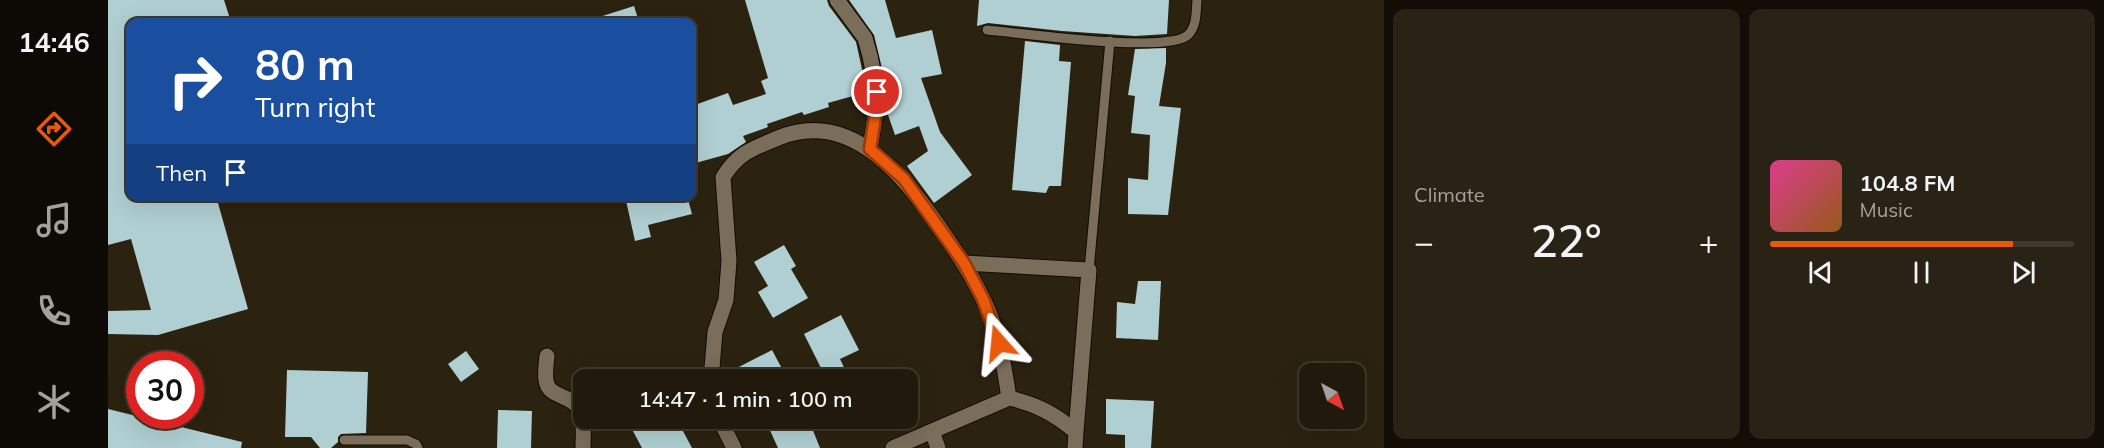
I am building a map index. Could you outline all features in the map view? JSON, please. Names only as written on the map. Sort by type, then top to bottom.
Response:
[{"type":"street","points":[[837,0],[865,38],[870,56],[877,104],[870,149]]},
{"type":"street","points":[[712,369],[715,332],[726,300],[729,261],[723,177],[738,157],[787,135],[812,129],[840,135],[870,149],[904,179],[964,263],[983,299],[994,326],[1003,360],[1009,398]]},
{"type":"street","points":[[964,263],[1089,270],[1075,440]]},
{"type":"street","points":[[547,356],[546,382],[549,388],[554,393],[574,402],[579,408],[582,416],[583,448]]},
{"type":"street","points":[[893,448],[1009,398],[1045,409],[1061,419],[1075,440]]},
{"type":"street","points":[[724,429],[734,448]]},
{"type":"street","points":[[932,431],[938,448]]},
{"type":"lane","points":[[987,30],[1155,43],[1181,39],[1190,33],[1195,22],[1197,0]]},
{"type":"lane","points":[[1089,270],[1110,41]]},
{"type":"lane","points":[[344,440],[407,440],[416,444],[418,448]]},
{"type":"building","points":[[108,0],[224,0],[230,18],[126,18],[126,201],[217,201],[248,309],[158,335],[108,334],[108,311],[151,310],[131,239],[108,245]]},
{"type":"building","points":[[745,0],[827,0],[856,42],[867,92],[828,103],[829,107],[804,115],[802,112],[767,124],[768,127],[743,136],[746,142],[728,154],[696,163],[696,105],[728,93],[733,105],[766,94],[761,81],[768,78]]},
{"type":"building","points":[[849,0],[885,0],[896,38],[932,30],[942,74],[921,78],[940,132],[972,175],[934,203],[907,166],[928,151],[919,126],[895,135],[886,109],[887,89],[874,35]]},
{"type":"building","points":[[979,0],[1169,0],[1167,34],[1135,36],[988,23],[977,26]]},
{"type":"building","points":[[634,6],[638,18],[596,18]]},
{"type":"building","points":[[1025,41],[1060,45],[1059,61],[1071,62],[1061,186],[1049,186],[1046,193],[1012,190]]},
{"type":"building","points":[[1166,48],[1159,106],[1181,108],[1168,215],[1128,214],[1128,178],[1148,180],[1150,135],[1131,133],[1135,96],[1128,95],[1135,49]]},
{"type":"building","points":[[626,201],[688,201],[692,214],[648,225],[651,237],[635,241]]},
{"type":"building","points":[[784,245],[796,266],[791,269],[808,298],[773,318],[758,292],[768,286],[754,262]]},
{"type":"building","points":[[1138,281],[1161,281],[1158,340],[1116,338],[1117,302],[1135,304]]},
{"type":"building","points":[[841,315],[859,350],[840,359],[845,369],[822,369],[804,334]]},
{"type":"building","points":[[772,350],[782,369],[735,369]]},
{"type":"building","points":[[466,351],[479,369],[461,382],[448,364]]},
{"type":"building","points":[[287,370],[368,372],[366,433],[341,434],[338,442],[331,448],[320,448],[311,437],[285,437]]},
{"type":"building","points":[[1106,399],[1154,401],[1151,448],[1125,448],[1125,435],[1106,434]]},
{"type":"building","points":[[108,409],[126,413],[126,429],[189,429],[242,442],[241,448],[108,448]]},
{"type":"building","points":[[498,410],[532,411],[531,448],[497,448]]},
{"type":"building","points":[[632,429],[682,429],[692,448],[642,448]]},
{"type":"building","points":[[769,429],[812,429],[820,448],[778,448]]},
{"type":"route","points":[[877,92],[870,149],[904,179],[964,263],[983,299],[999,343]]}]
